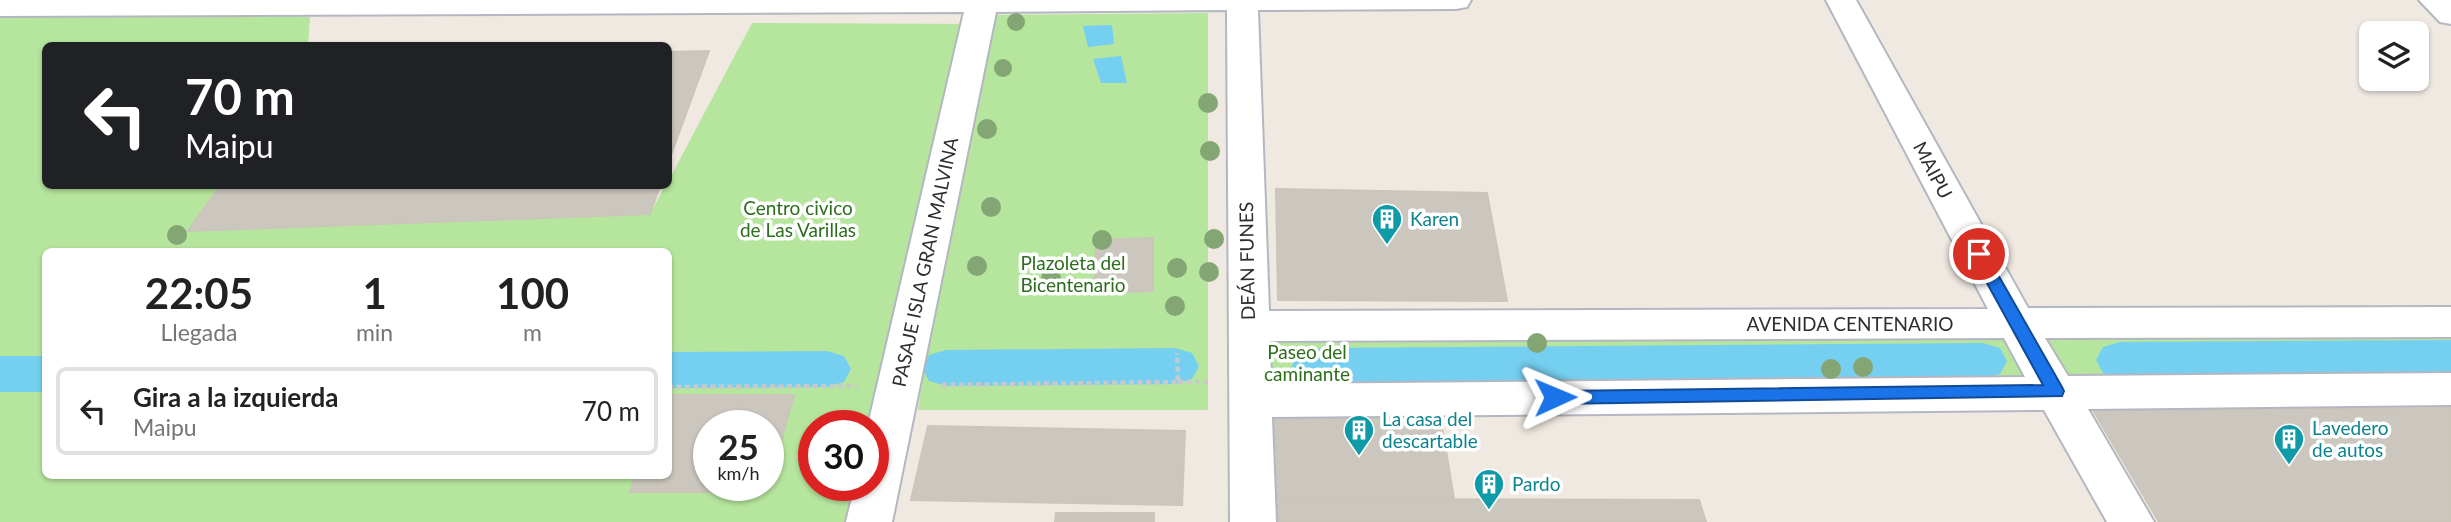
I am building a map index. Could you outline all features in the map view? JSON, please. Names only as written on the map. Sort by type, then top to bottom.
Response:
[{"type":"street","points":[[0,7],[1456,0]]},
{"type":"street","name":"MAIPU","points":[[1841,0],[2016,324],[2131,522]]},
{"type":"street","points":[[2434,0],[2451,15]]},
{"type":"street","name":"DEÁN FUNES","points":[[1241,1],[1253,522]]},
{"type":"street","name":"PASAJE ISLA GRAN MALVINA","points":[[869,522],[982,2]]},
{"type":"street","name":"AVENIDA CENTENARIO","points":[[1249,326],[2451,322]]},
{"type":"street","points":[[1250,401],[2451,389]]},
{"type":"green space","name":"Centro civico de Las Varillas","points":[[0,9],[310,17],[308,42],[42,42],[42,189],[218,189],[189,231],[650,214],[663,189],[672,189],[672,174],[752,23],[977,24],[994,15],[1208,13],[1208,410],[918,410],[965,85],[889,431],[889,410],[798,410],[798,501],[874,501],[869,522],[0,522]]},
{"type":"green space","name":"Paseo del caminante","points":[[2451,330],[2451,383],[1264,391],[1263,335]]},
{"type":"water","points":[[1112,25],[1114,44],[1088,47],[1083,26]]},
{"type":"water","points":[[1121,56],[1127,83],[1101,83],[1093,59]]},
{"type":"building","points":[[709,51],[672,152],[672,52]]},
{"type":"building","points":[[218,189],[659,189],[650,214],[188,231]]},
{"type":"building","name":"Karen","points":[[1276,189],[1487,193],[1507,301],[1278,300]]},
{"type":"building","points":[[1153,238],[1153,291],[1095,293],[1096,240]]},
{"type":"building","points":[[672,395],[794,395],[784,431],[784,410],[693,410],[693,492],[630,492],[635,479],[672,479]]},
{"type":"building","name":"Lavedero de autos","points":[[2451,408],[2451,522],[2159,522],[2093,410]]},
{"type":"building","name":"La casa del descartable","points":[[1270,413],[1440,414],[1454,499],[1274,499]]},
{"type":"building","points":[[928,426],[1185,431],[1182,505],[911,500]]},
{"type":"building","name":"Pardo","points":[[1274,499],[1699,500],[1706,522],[1276,522]]},
{"type":"building","points":[[1056,513],[1154,513],[1154,522],[1055,522]]},
{"type":"waterway","points":[[2120,360],[2451,358]]},
{"type":"waterway","points":[[1316,366],[1983,361]]},
{"type":"waterway","points":[[946,368],[1175,366]]},
{"type":"waterway","points":[[672,370],[827,369]]},
{"type":"waterway","points":[[0,374],[42,374]]},
{"type":"place","name":"Karen","points":[[1387,246]]},
{"type":"place","name":"La casa del descartable","points":[[1359,457]]},
{"type":"place","name":"Lavedero de autos","points":[[2289,466]]},
{"type":"place","name":"Pardo","points":[[1489,511]]},
{"type":"route","points":[[1555,397],[2056,391],[1979,254]]},
{"type":"park label","name":"Plazoleta del Bicentenario","points":[[1073,274]]}]
